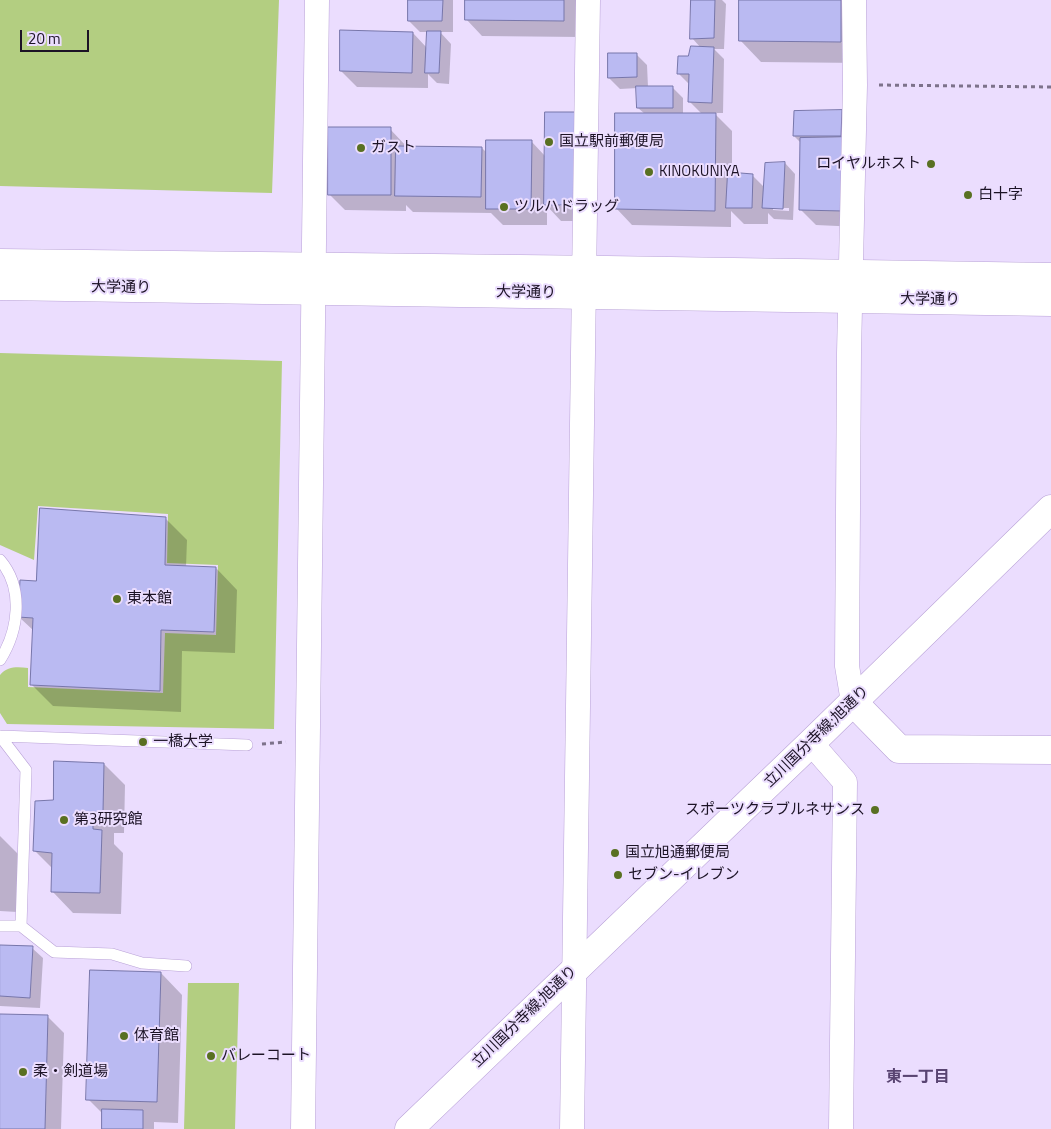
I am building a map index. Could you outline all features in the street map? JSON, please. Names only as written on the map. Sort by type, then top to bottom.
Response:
[{"type":"main road","name":"大学通り","points":[[0,263],[314,280]]},
{"type":"main road","name":"大学通り","points":[[0,286],[314,280],[851,286],[1051,277]]},
{"type":"main road","name":"大学通り","points":[[851,286],[1051,302]]},
{"type":"main road","name":"立川国分寺線;旭通り","points":[[409,1129],[811,743],[1051,509]]},
{"type":"main road","points":[[853,702],[899,749],[1051,750]]},
{"type":"street","points":[[303,1129],[317,0]]},
{"type":"street","points":[[572,1129],[588,0]]},
{"type":"street","points":[[853,702],[847,666],[855,85],[854,0]]},
{"type":"street","points":[[811,743],[845,782],[840,1129]]},
{"type":"lane","points":[[0,560],[13,582],[17,601],[16,620],[2,656]]},
{"type":"lane","points":[[0,736],[246,745]]},
{"type":"lane","points":[[0,736],[26,770],[22,926]]},
{"type":"lane","points":[[0,926],[22,926],[54,952],[112,954],[142,963],[186,966]]},
{"type":"path","points":[[855,85],[1051,87]]},
{"type":"path","points":[[246,745],[308,740]]},
{"type":"green space","points":[[0,0],[279,0],[272,193],[0,186]]},
{"type":"green space","points":[[0,353],[282,361],[274,729],[7,724],[0,713],[0,675],[6,670],[13,668],[28,668],[28,687],[163,693],[165,633],[216,635],[218,565],[167,563],[168,514],[38,506],[34,560],[0,545]]},
{"type":"green space","name":"バレーコート","points":[[188,983],[239,983],[235,1129],[184,1129]]},
{"type":"building","points":[[408,0],[443,0],[442,21],[408,21]]},
{"type":"building","points":[[465,0],[564,0],[564,21],[465,20]]},
{"type":"building","points":[[691,0],[715,0],[714,38],[690,39]]},
{"type":"building","points":[[739,0],[841,0],[841,42],[739,41]]},
{"type":"building","points":[[340,30],[413,32],[412,73],[340,71]]},
{"type":"building","points":[[427,31],[441,31],[439,73],[425,73]]},
{"type":"building","points":[[691,46],[714,47],[712,103],[688,102],[689,74],[677,74],[678,56],[688,56]]},
{"type":"building","points":[[608,53],[637,53],[637,77],[608,78]]},
{"type":"building","points":[[636,86],[673,86],[673,108],[637,108]]},
{"type":"building","points":[[842,110],[841,136],[793,136],[794,111]]},
{"type":"building","points":[[545,112],[581,112],[581,205],[544,205]]},
{"type":"building","points":[[615,113],[716,113],[715,211],[615,209]]},
{"type":"building","points":[[328,127],[391,127],[391,195],[328,195]]},
{"type":"building","points":[[846,137],[843,211],[799,210],[800,138]]},
{"type":"building","points":[[486,140],[532,140],[531,209],[486,209]]},
{"type":"building","points":[[396,146],[482,147],[481,197],[395,196]]},
{"type":"building","points":[[785,162],[783,209],[762,208],[765,163]]},
{"type":"building","points":[[728,172],[753,174],[752,208],[726,208]]},
{"type":"building","name":"東本館","points":[[40,508],[166,517],[165,565],[216,567],[214,632],[161,630],[160,691],[30,685],[33,618],[18,617],[20,580],[36,581]]},
{"type":"building","name":"第3研究館","points":[[54,761],[104,763],[103,812],[93,812],[93,829],[102,830],[100,893],[51,892],[52,853],[33,851],[35,801],[53,800]]},
{"type":"building","points":[[0,945],[33,946],[30,998],[0,996]]},
{"type":"building","name":"体育館","points":[[90,970],[161,972],[157,1102],[86,1100]]},
{"type":"building","name":"柔・剣道場","points":[[0,1014],[48,1015],[45,1129],[0,1129]]},
{"type":"building","points":[[102,1109],[143,1110],[143,1129],[102,1129]]},
{"type":"place","name":"国立駅前郵便局","points":[[549,142]]},
{"type":"place","name":"ガスト","points":[[361,148]]},
{"type":"place","name":"ロイヤルホスト","points":[[931,164]]},
{"type":"place","name":"KINOKUNIYA","points":[[649,172]]},
{"type":"place","name":"白十字","points":[[968,195]]},
{"type":"place","name":"ツルハドラッグ","points":[[504,207]]},
{"type":"place","name":"東本館","points":[[117,599]]},
{"type":"place","name":"一橋大学","points":[[143,742]]},
{"type":"place","name":"スポーツクラブルネサンス","points":[[875,810]]},
{"type":"place","name":"第3研究館","points":[[64,820]]},
{"type":"place","name":"国立旭通郵便局","points":[[615,853]]},
{"type":"place","name":"セブン-イレブン","points":[[618,875]]},
{"type":"place","name":"体育館","points":[[124,1036]]},
{"type":"place","name":"バレーコート","points":[[211,1056]]},
{"type":"place","name":"柔・剣道場","points":[[23,1072]]},
{"type":"district","name":"東一丁目","points":[[918,1078]]}]
